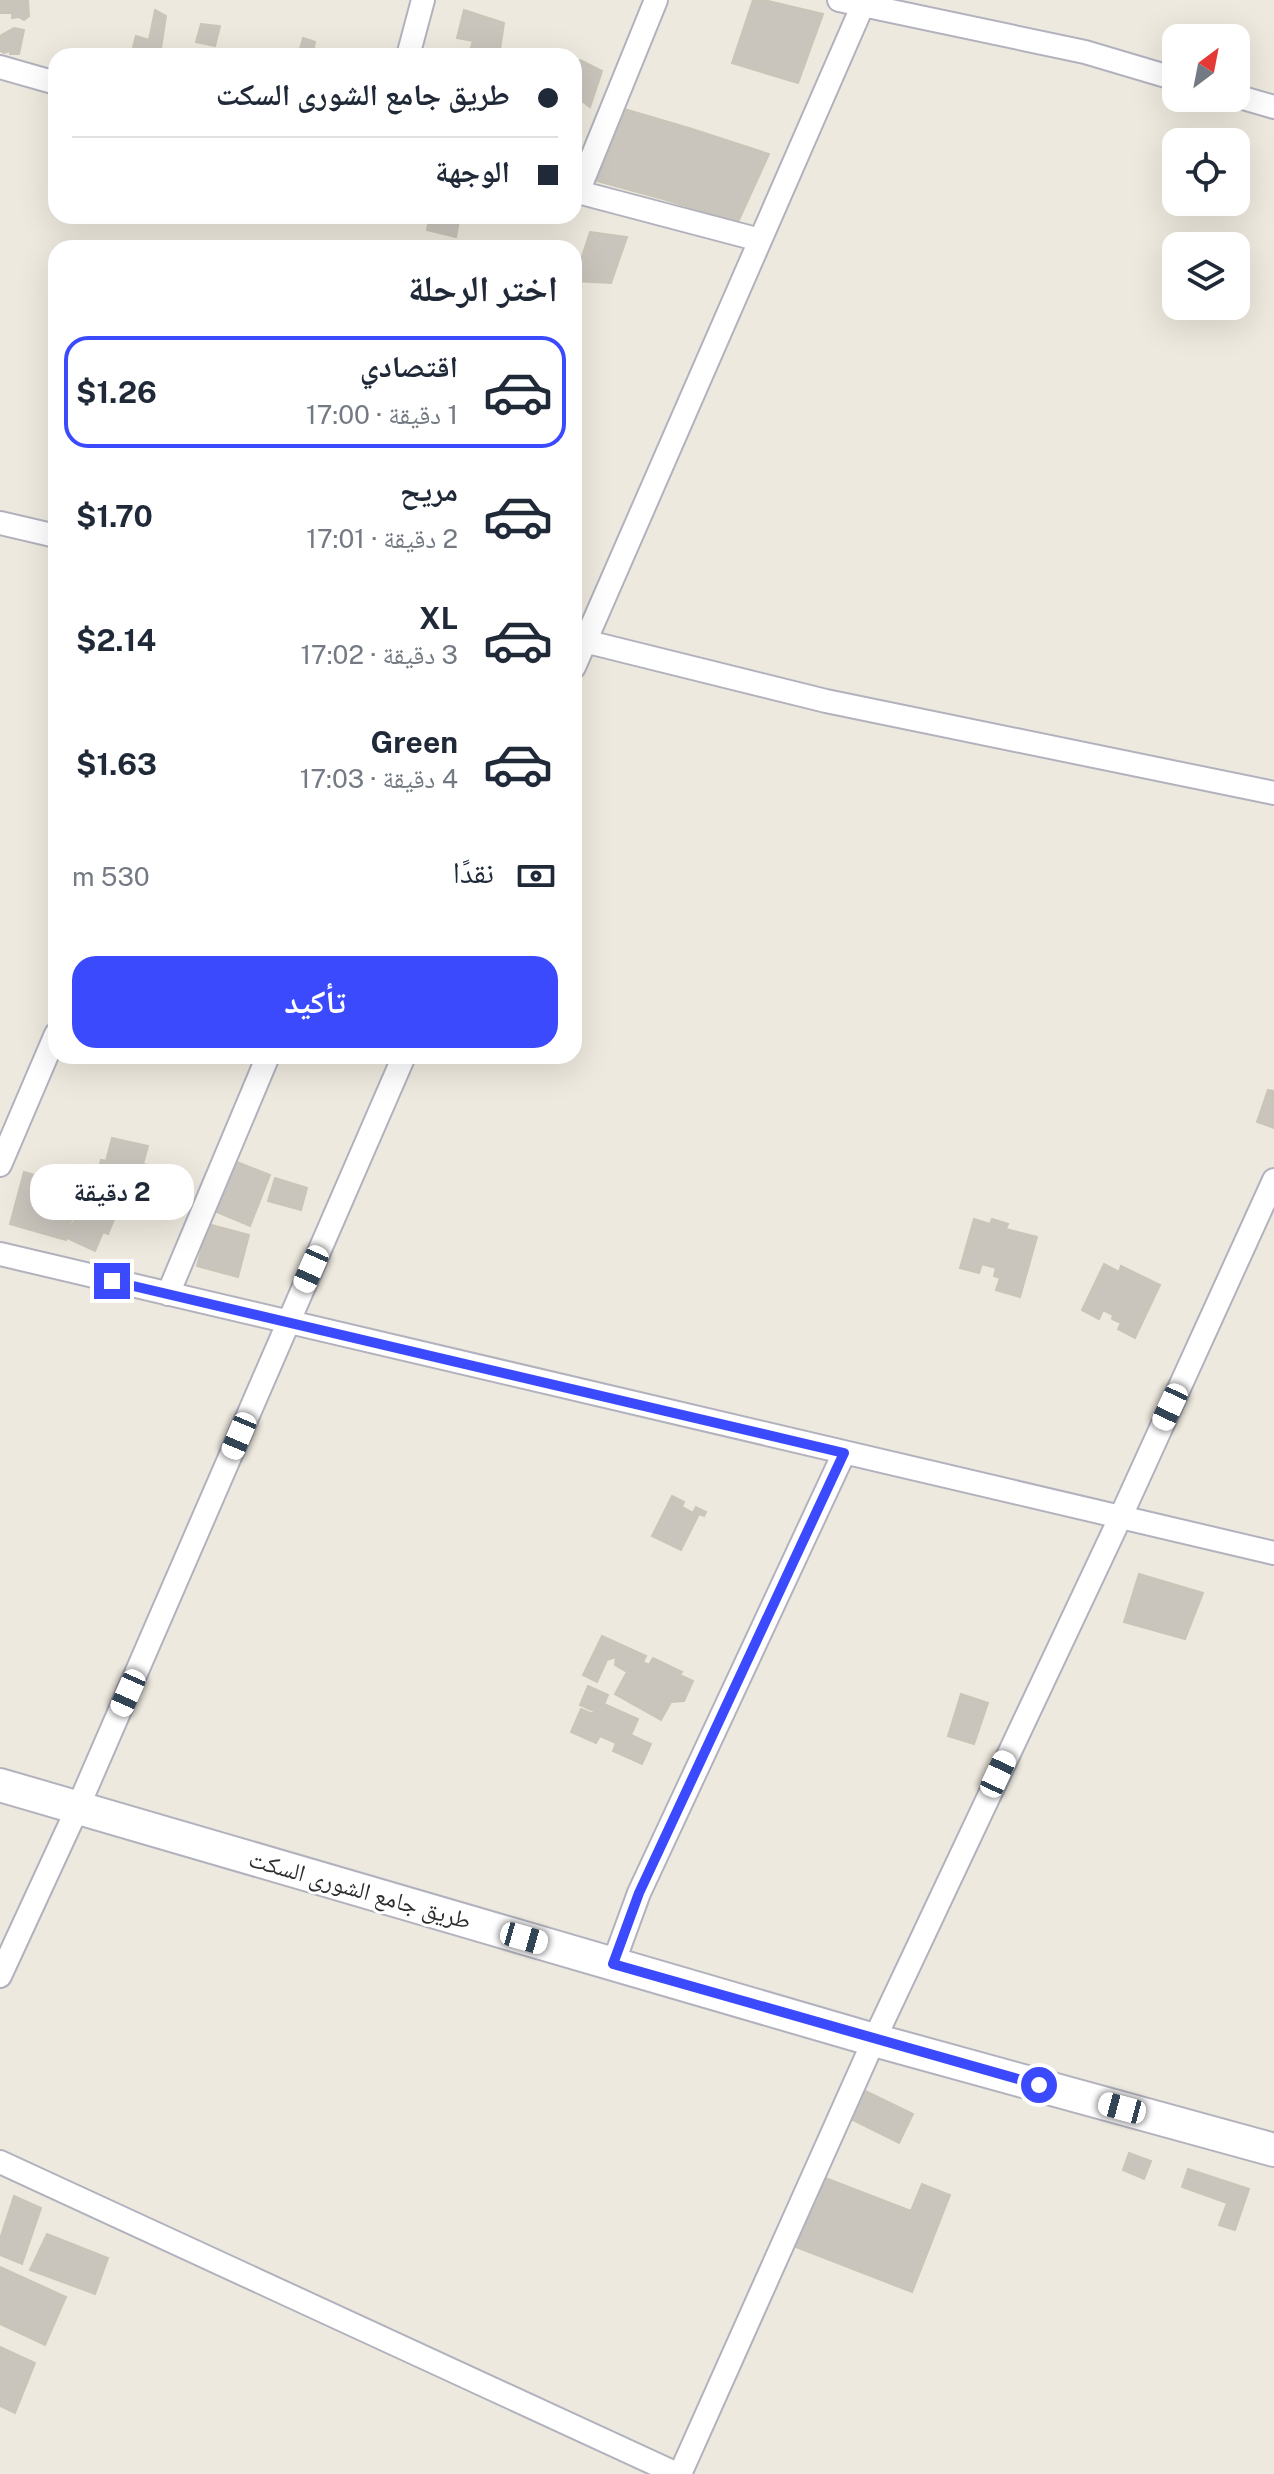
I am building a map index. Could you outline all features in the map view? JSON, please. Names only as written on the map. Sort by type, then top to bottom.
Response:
[{"type":"main road","name":"طريق جامع الشورى السكت","points":[[0,1785],[874,2040],[1274,2150]]},
{"type":"street","points":[[410,48],[423,0]]},
{"type":"street","points":[[582,182],[656,0]]},
{"type":"street","points":[[839,0],[974,26],[1085,52],[1162,75]]},
{"type":"street","points":[[582,646],[864,3]]},
{"type":"street","points":[[0,67],[48,81]]},
{"type":"street","points":[[1250,100],[1274,107]]},
{"type":"street","points":[[582,193],[760,240]]},
{"type":"street","points":[[0,523],[48,534]]},
{"type":"street","points":[[582,658],[826,701],[1274,793]]},
{"type":"street","points":[[0,1165],[48,1053]]},
{"type":"street","points":[[168,1294],[265,1064]]},
{"type":"street","points":[[0,1976],[78,1807],[401,1064]]},
{"type":"street","points":[[0,2162],[679,2474],[874,2040],[1121,1516],[1274,1180]]},
{"type":"street","points":[[0,1254],[1274,1553]]},
{"type":"street","points":[[613,1964],[639,1893],[844,1453]]},
{"type":"building","points":[[0,0],[28,0],[29,16],[24,20],[12,18],[12,13],[1,13]]},
{"type":"building","points":[[753,0],[823,14],[798,83],[732,63]]},
{"type":"building","points":[[155,10],[166,16],[161,48],[133,47],[136,36],[149,40]]},
{"type":"building","points":[[464,10],[504,23],[500,48],[471,48],[473,41],[457,38]]},
{"type":"building","points":[[201,24],[220,26],[215,46],[196,42]]},
{"type":"building","points":[[14,28],[24,30],[19,54],[0,51],[0,36]]},
{"type":"building","points":[[303,38],[315,42],[314,48],[300,48]]},
{"type":"building","points":[[582,61],[602,71],[590,107],[582,101]]},
{"type":"building","points":[[621,108],[692,129],[659,198],[590,179]]},
{"type":"building","points":[[692,129],[769,154],[738,222],[659,198]]},
{"type":"building","points":[[428,224],[458,224],[456,237],[427,230]]},
{"type":"building","points":[[590,232],[627,237],[611,283],[582,281],[582,256]]},
{"type":"building","points":[[1268,1090],[1274,1091],[1274,1128],[1257,1122]]},
{"type":"building","points":[[112,1138],[148,1146],[143,1164],[153,1166],[150,1181],[99,1169],[101,1160],[106,1161]]},
{"type":"building","points":[[232,1160],[270,1175],[250,1226],[212,1210]]},
{"type":"building","points":[[24,1172],[80,1188],[66,1240],[10,1224]]},
{"type":"building","points":[[275,1178],[307,1188],[301,1210],[268,1201]]},
{"type":"building","points":[[85,1193],[119,1207],[108,1234],[103,1232],[95,1251],[67,1238]]},
{"type":"building","points":[[974,1219],[990,1224],[992,1219],[1008,1224],[1006,1229],[1037,1237],[1020,1297],[996,1290],[1000,1278],[994,1276],[996,1268],[982,1264],[979,1273],[960,1268]]},
{"type":"building","points":[[208,1224],[249,1235],[238,1277],[197,1266]]},
{"type":"building","points":[[1104,1264],[1119,1272],[1121,1266],[1160,1285],[1135,1338],[1118,1329],[1121,1323],[1112,1319],[1113,1315],[1103,1310],[1099,1319],[1082,1310]]},
{"type":"building","points":[[672,1496],[684,1502],[682,1507],[693,1513],[696,1507],[706,1512],[704,1516],[699,1514],[681,1550],[652,1536]]},
{"type":"building","points":[[1139,1574],[1203,1593],[1185,1639],[1124,1622]]},
{"type":"building","points":[[602,1636],[646,1656],[643,1662],[649,1665],[653,1658],[682,1672],[680,1675],[693,1681],[684,1701],[671,1702],[661,1720],[615,1694],[627,1672],[615,1665],[616,1657],[607,1660],[597,1682],[583,1675]]},
{"type":"building","points":[[588,1686],[608,1695],[604,1704],[638,1719],[631,1735],[651,1744],[642,1764],[613,1751],[616,1743],[600,1736],[596,1743],[571,1732],[581,1709],[593,1714],[594,1711],[580,1705]]},
{"type":"building","points":[[961,1694],[988,1703],[974,1744],[948,1736]]},
{"type":"building","points":[[857,2087],[913,2114],[899,2143],[843,2115]]},
{"type":"building","points":[[1129,2153],[1151,2161],[1144,2179],[1123,2170]]},
{"type":"building","points":[[1188,2169],[1249,2189],[1235,2230],[1219,2225],[1227,2203],[1182,2187]]},
{"type":"building","points":[[815,2174],[911,2211],[922,2184],[950,2195],[912,2292],[788,2244]]},
{"type":"building","points":[[14,2196],[41,2208],[22,2264],[0,2255],[0,2239]]},
{"type":"building","points":[[47,2234],[108,2258],[95,2294],[30,2270]]},
{"type":"building","points":[[0,2267],[66,2297],[45,2345],[0,2324]]},
{"type":"building","points":[[0,2347],[35,2363],[15,2413],[0,2406]]},
{"type":"route","points":[[112,1281],[844,1453],[639,1893],[613,1964],[1039,2085]]}]
